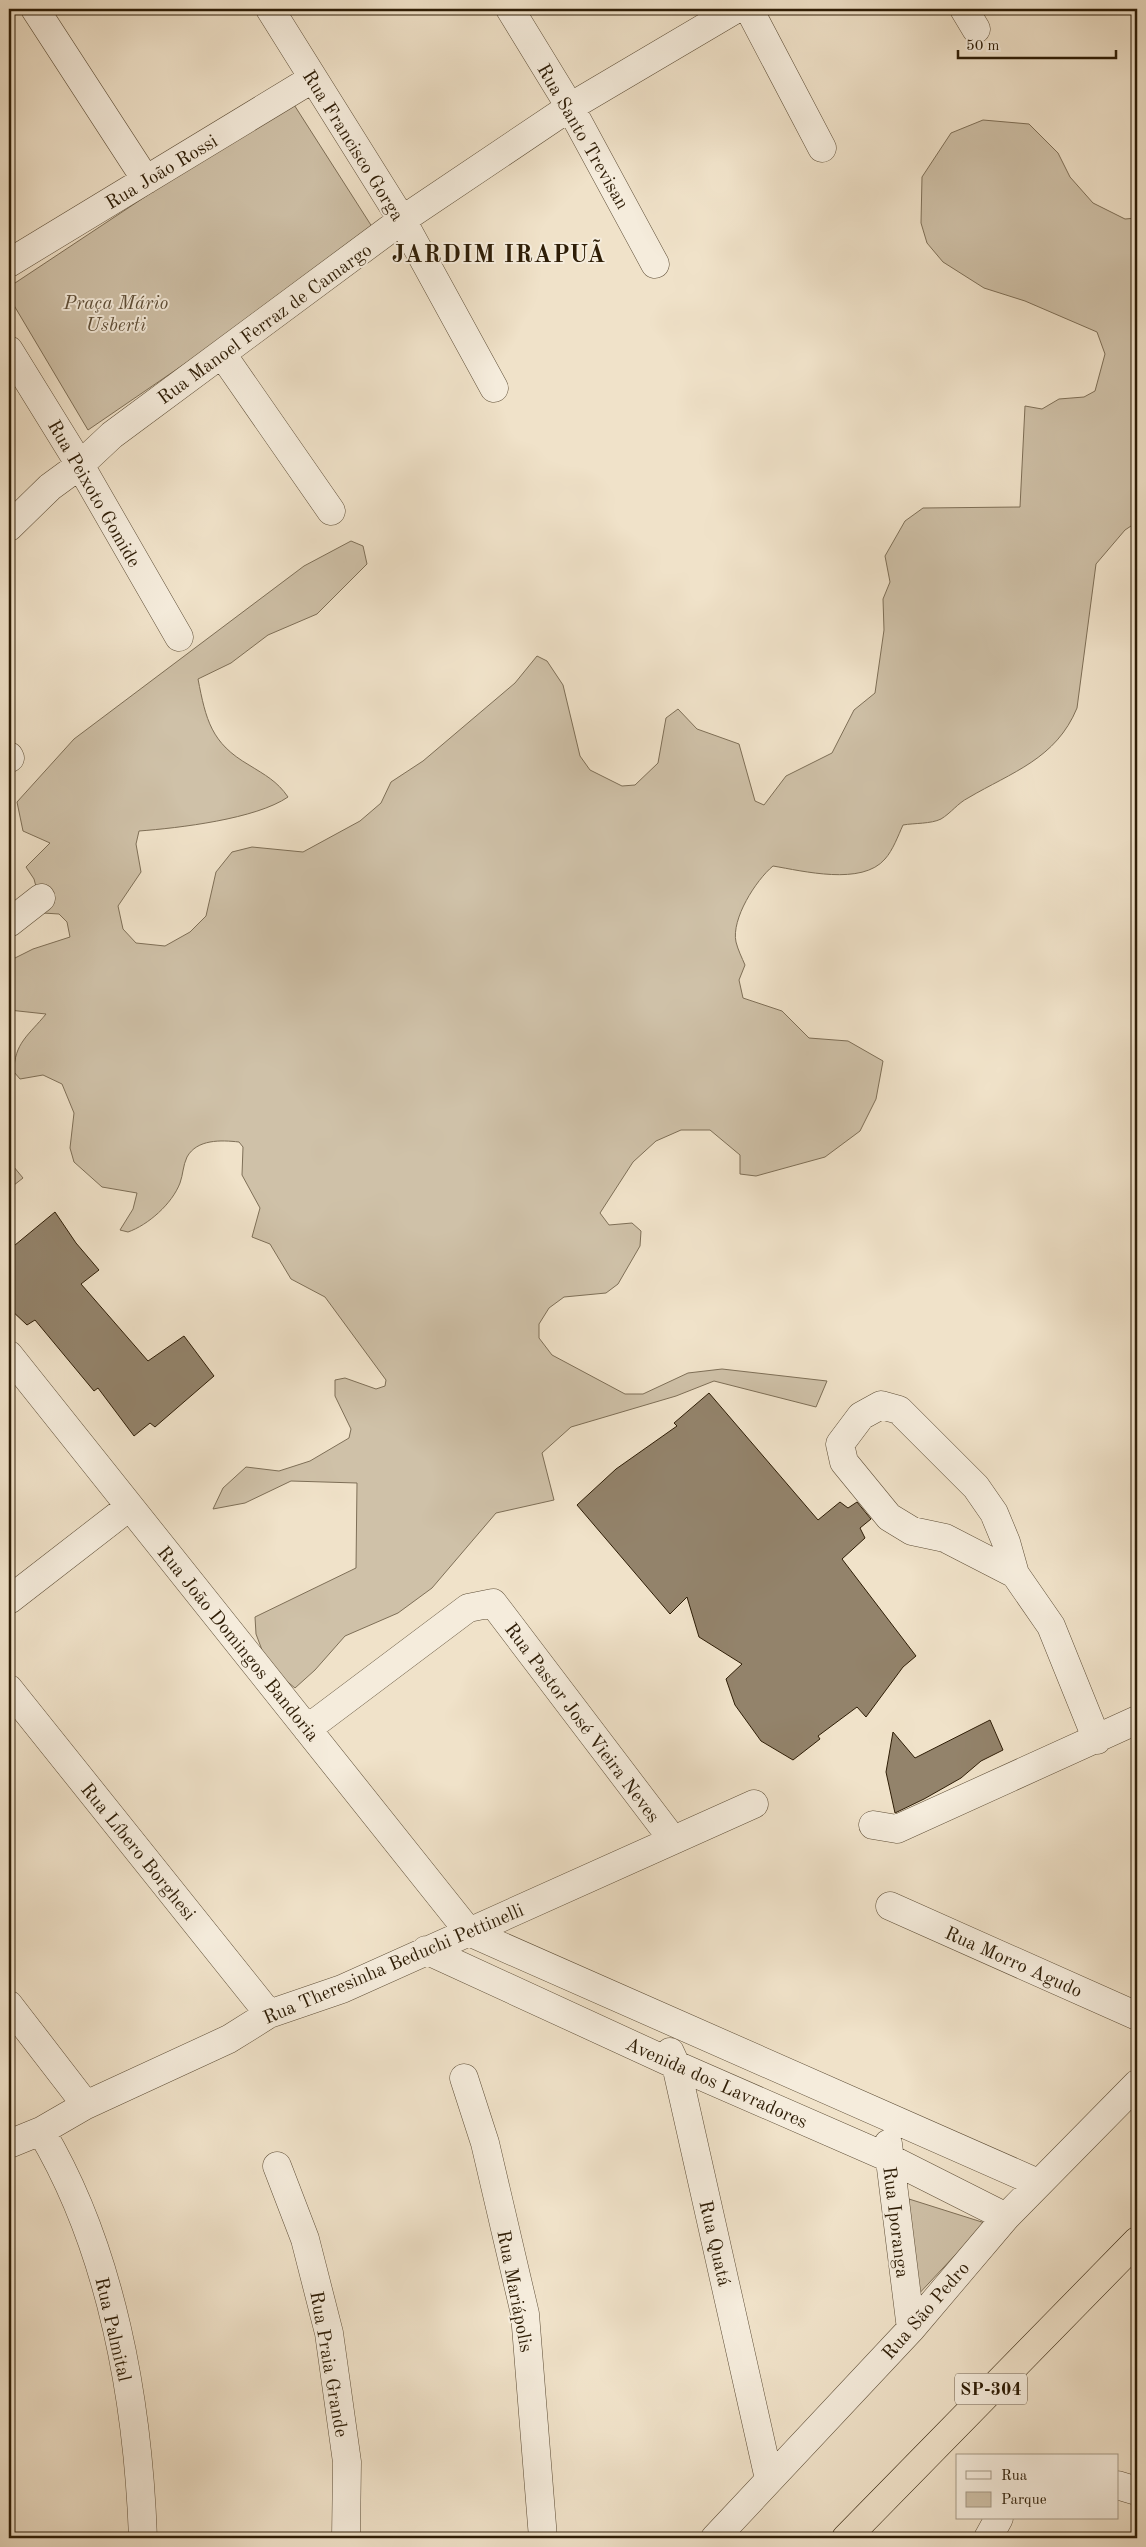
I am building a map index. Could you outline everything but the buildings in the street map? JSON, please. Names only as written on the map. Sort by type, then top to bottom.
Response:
[{"type":"highway","name":"SP-304","points":[[846,2538],[1137,2241]]},
{"type":"street","points":[[35,9],[146,180]]},
{"type":"street","name":"Rua Francisco Gorga","points":[[270,9],[312,79],[402,220],[494,388]]},
{"type":"street","name":"Rua Santo Trevisan","points":[[510,9],[570,107],[655,264]]},
{"type":"street","name":"Rua Manoel Ferraz de Camargo","points":[[9,527],[50,486],[80,465],[112,435],[402,220],[570,107],[736,9]]},
{"type":"street","points":[[749,9],[822,148]]},
{"type":"street","name":"Rua João Rossi","points":[[9,263],[312,79]]},
{"type":"street","name":"Rua Peixoto Gomide","points":[[9,350],[80,465],[179,637]]},
{"type":"street","points":[[222,354],[332,511]]},
{"type":"street","points":[[9,923],[42,898]]},
{"type":"street","name":"Rua João Domingos Bandoria","points":[[9,1355],[469,1932]]},
{"type":"street","points":[[1015,1574],[945,1538],[912,1531],[889,1517],[844,1462],[840,1444],[861,1416],[881,1405],[899,1410],[976,1487],[994,1512],[1006,1542],[1015,1574],[1051,1626],[1097,1740]]},
{"type":"street","points":[[9,1600],[130,1506]]},
{"type":"street","name":"Rua Pastor José Vieira Neves","points":[[307,1729],[468,1608],[494,1604],[673,1840]]},
{"type":"street","name":"Rua Líbero Borghesi","points":[[9,1689],[269,2014]]},
{"type":"street","points":[[873,1825],[897,1830],[1064,1752],[1097,1740],[1137,1720]]},
{"type":"street","name":"Rua Theresinha Beduchi Pettinelli","points":[[9,2144],[41,2131],[86,2105],[229,2039],[269,2014],[342,1989],[754,1804]]},
{"type":"street","name":"Rua Morro Agudo","points":[[890,1906],[1137,2016]]},
{"type":"street","name":"Avenida dos Lavradores","points":[[469,1932],[1038,2183]]},
{"type":"street","name":"Avenida dos Lavradores","points":[[426,1950],[676,2065],[889,2158],[1006,2217]]},
{"type":"street","points":[[9,2005],[86,2105]]},
{"type":"street","name":"Rua Quatá","points":[[650,2012],[676,2065],[769,2479]]},
{"type":"street","name":"Rua Mariápolis","points":[[464,2078],[485,2143],[525,2314],[543,2538]]},
{"type":"street","name":"Rua São Pedro","points":[[715,2538],[911,2329],[1006,2217],[1137,2084]]},
{"type":"street","name":"Rua Iporanga","points":[[885,2116],[911,2329]]},
{"type":"street","name":"Rua Palmital","points":[[41,2131],[58,2160],[84,2221],[110,2301],[131,2412],[143,2538]]},
{"type":"street","name":"Rua Praia Grande","points":[[277,2166],[305,2239],[329,2333],[347,2462],[346,2538]]},
{"type":"street","points":[[1118,2485],[1137,2491]]},
{"type":"street","points":[[988,2538],[998,2520]]},
{"type":"green space","name":"Praça Mário Usberti","points":[[291,100],[376,233],[88,430],[9,297],[9,287]]},
{"type":"green space","points":[[983,120],[1029,124],[1058,153],[1070,177],[1093,203],[1125,219],[1137,218],[1137,522],[1125,530],[1096,564],[1077,708],[1057,740],[1031,762],[964,800],[937,821],[903,825],[888,855],[875,867],[862,872],[847,874],[816,873],[773,866],[766,872],[746,901],[737,922],[736,942],[745,965],[739,980],[743,998],[782,1011],[809,1038],[848,1041],[883,1061],[876,1099],[860,1131],[825,1157],[756,1176],[740,1174],[740,1155],[710,1130],[681,1130],[656,1141],[633,1162],[600,1213],[609,1225],[632,1223],[641,1231],[640,1246],[618,1284],[606,1293],[564,1297],[549,1308],[539,1324],[539,1338],[552,1355],[625,1394],[643,1394],[688,1373],[722,1369],[827,1381],[816,1407],[714,1381],[676,1396],[571,1427],[542,1453],[554,1500],[496,1513],[432,1588],[398,1613],[345,1636],[315,1670],[295,1688],[268,1666],[256,1634],[255,1617],[356,1568],[357,1483],[291,1481],[245,1503],[213,1509],[223,1488],[246,1467],[279,1471],[310,1461],[349,1438],[351,1429],[335,1396],[335,1380],[345,1378],[376,1389],[385,1386],[386,1380],[325,1297],[291,1279],[270,1244],[252,1237],[260,1208],[242,1175],[243,1147],[239,1142],[210,1142],[191,1151],[187,1157],[180,1183],[165,1206],[136,1229],[128,1232],[120,1230],[133,1209],[137,1193],[102,1187],[74,1162],[70,1148],[74,1113],[62,1084],[43,1075],[20,1079],[14,1072],[20,1046],[46,1014],[9,1010],[9,961],[33,949],[70,937],[67,922],[59,914],[43,913],[34,879],[26,867],[50,843],[23,831],[17,802],[74,739],[304,566],[351,541],[363,546],[367,564],[317,614],[268,635],[231,663],[198,679],[204,707],[218,739],[236,757],[275,782],[288,797],[274,805],[237,817],[175,828],[139,831],[136,844],[141,872],[118,906],[123,929],[136,943],[165,946],[190,932],[206,916],[216,872],[232,852],[252,847],[303,852],[360,821],[381,803],[391,782],[423,761],[515,683],[537,656],[547,661],[563,685],[580,756],[590,770],[622,786],[635,785],[658,763],[666,718],[678,709],[697,729],[739,744],[755,801],[764,805],[786,776],[832,753],[854,710],[875,693],[884,630],[883,599],[890,582],[885,556],[905,521],[923,508],[1020,507],[1025,406],[1042,409],[1059,399],[1084,397],[1095,391],[1105,354],[1097,332],[1025,301],[984,288],[943,262],[927,243],[921,223],[922,177],[951,133]]},
{"type":"green space","points":[[9,1161],[23,1178],[9,1189]]},
{"type":"green space","points":[[909,2199],[985,2223],[915,2298]]},
{"type":"district","name":"JARDIM IRAPUÃ","points":[[499,254]]}]
